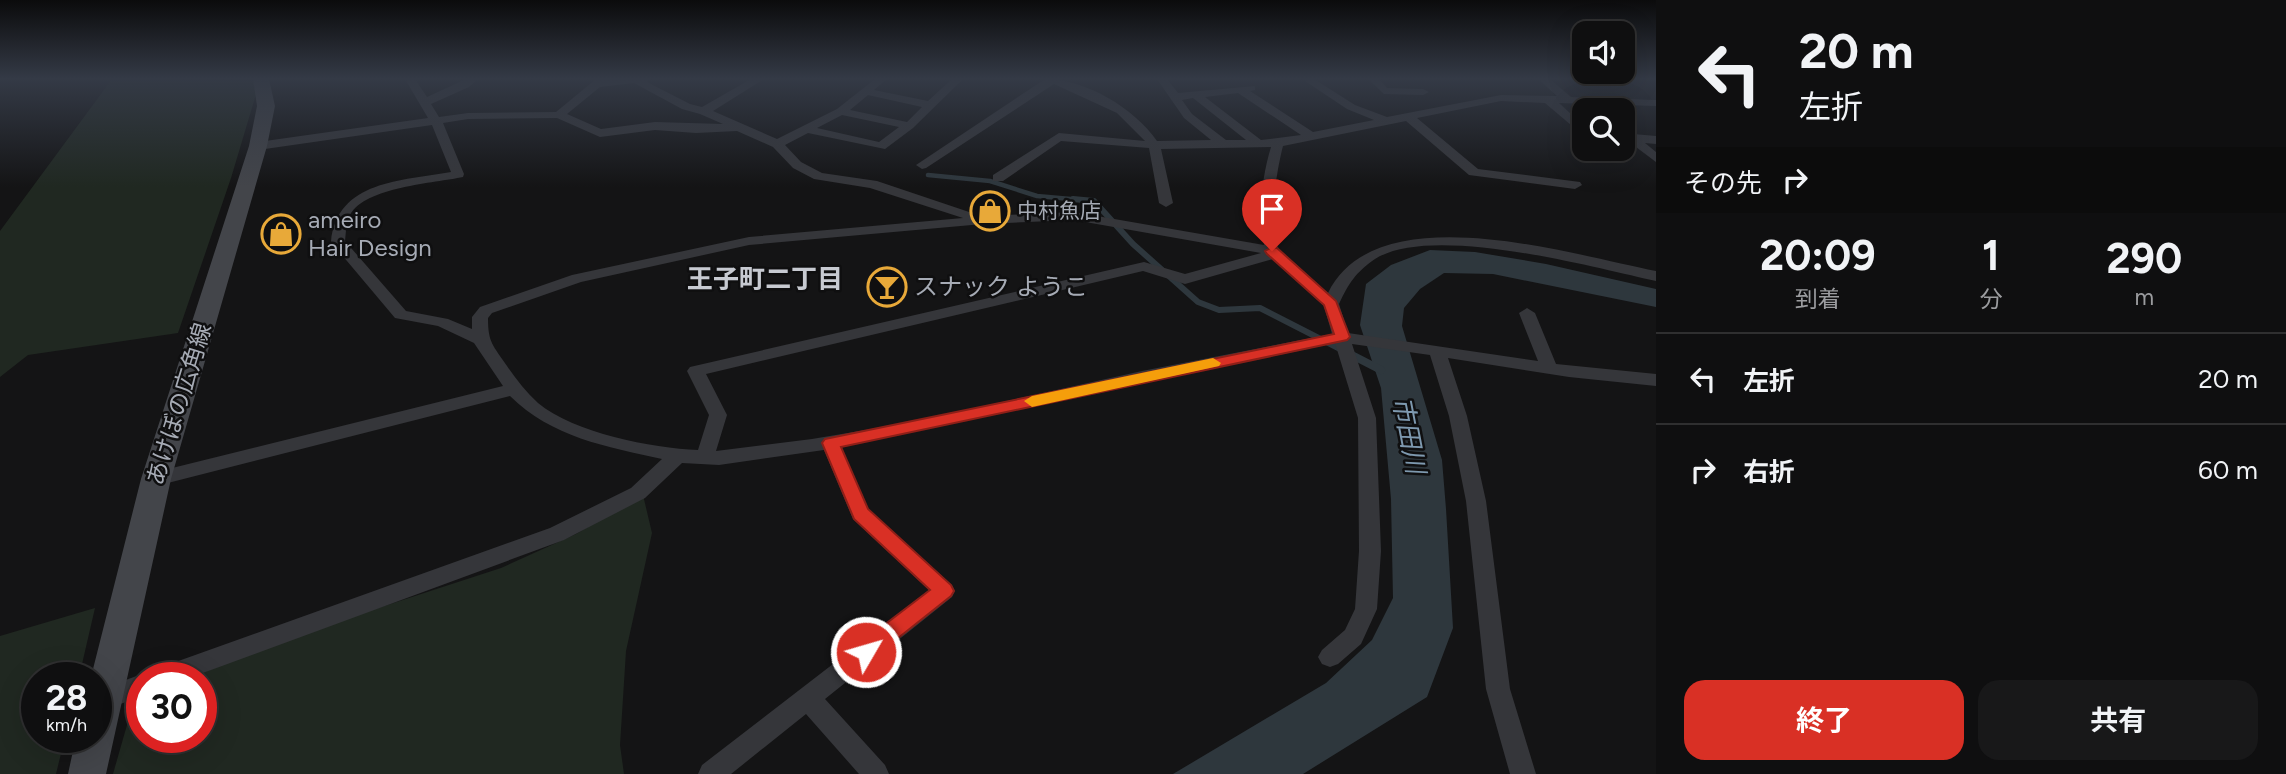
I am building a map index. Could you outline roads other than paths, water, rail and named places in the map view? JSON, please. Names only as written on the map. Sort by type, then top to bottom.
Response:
[{"type":"main road","name":"あけぼの広角線","points":[[112,665],[156,479],[258,146],[264,115]]},
{"type":"main road","name":"あけぼの広角線","points":[[87,774],[92,753]]},
{"type":"street","points":[[433,115],[458,174],[366,195],[348,208],[339,223],[338,242],[401,315],[442,322],[480,339],[514,389],[534,409],[563,425],[603,440],[678,456],[719,458],[831,443],[1342,337],[1549,368],[1656,380]]},
{"type":"street","points":[[258,146],[468,116],[548,115]]},
{"type":"street","points":[[559,115],[600,133],[655,126],[696,129],[739,127]]},
{"type":"street","points":[[713,115],[777,144],[797,165],[820,176],[872,184],[983,220]]},
{"type":"street","points":[[777,144],[833,115]]},
{"type":"street","points":[[860,115],[909,126]]},
{"type":"street","points":[[807,129],[881,146],[920,115]]},
{"type":"street","points":[[922,164],[997,115]]},
{"type":"street","points":[[1126,115],[1154,145],[1166,203]]},
{"type":"street","points":[[1187,115],[1223,143]]},
{"type":"street","points":[[1222,115],[1258,143]]},
{"type":"street","points":[[1279,115],[1311,136]]},
{"type":"street","points":[[1371,115],[1386,121]]},
{"type":"street","points":[[998,178],[1059,137],[1154,145],[1278,143],[1417,115]]},
{"type":"street","points":[[1408,117],[1474,172],[1576,185]]},
{"type":"street","points":[[1635,139],[1656,140]]},
{"type":"street","points":[[1274,253],[1267,217],[1269,174],[1278,143]]},
{"type":"street","points":[[1635,144],[1656,158]]},
{"type":"street","points":[[480,339],[480,317],[486,310],[577,278],[749,241],[983,220],[1074,216],[1274,253],[1331,304],[1367,418],[1370,551],[1366,609],[1353,637],[1330,657]]},
{"type":"street","points":[[1331,304],[1347,275],[1366,260],[1389,249],[1426,242],[1464,241],[1514,247],[1656,276]]},
{"type":"street","points":[[705,457],[718,415],[696,371],[1144,266],[1185,279],[1274,253]]},
{"type":"street","points":[[1527,313],[1549,368]]},
{"type":"street","points":[[1429,349],[1458,416],[1476,501],[1498,689],[1523,774]]},
{"type":"street","points":[[156,479],[514,389]]},
{"type":"street","points":[[711,774],[944,591],[860,514],[831,443]]},
{"type":"street","points":[[205,662],[557,534],[638,494],[678,456]]},
{"type":"street","points":[[807,698],[876,774]]},
{"type":"water","name":"市田川","points":[[1430,250],[1475,252],[1546,264],[1656,289],[1656,307],[1493,274],[1444,273],[1420,289],[1404,308],[1402,326],[1442,460],[1453,628],[1427,697],[1303,774],[1173,774],[1326,683],[1372,640],[1393,598],[1391,499],[1381,388],[1360,325],[1366,284],[1391,265]]},
{"type":"waterway","points":[[928,175],[990,181],[1037,196],[1093,201]]},
{"type":"waterway","points":[[1073,199],[1094,201],[1133,244],[1198,302],[1219,310],[1260,308],[1346,352]]},
{"type":"waterway","points":[[1342,350],[1381,370]]},
{"type":"place","name":"中村魚店","points":[[990,211]]},
{"type":"place","name":"ameiro Hair Design","points":[[281,234]]},
{"type":"place","name":"スナック ようこ","points":[[887,287]]},
{"type":"district","name":"王子町二丁目","points":[[765,279]]}]
